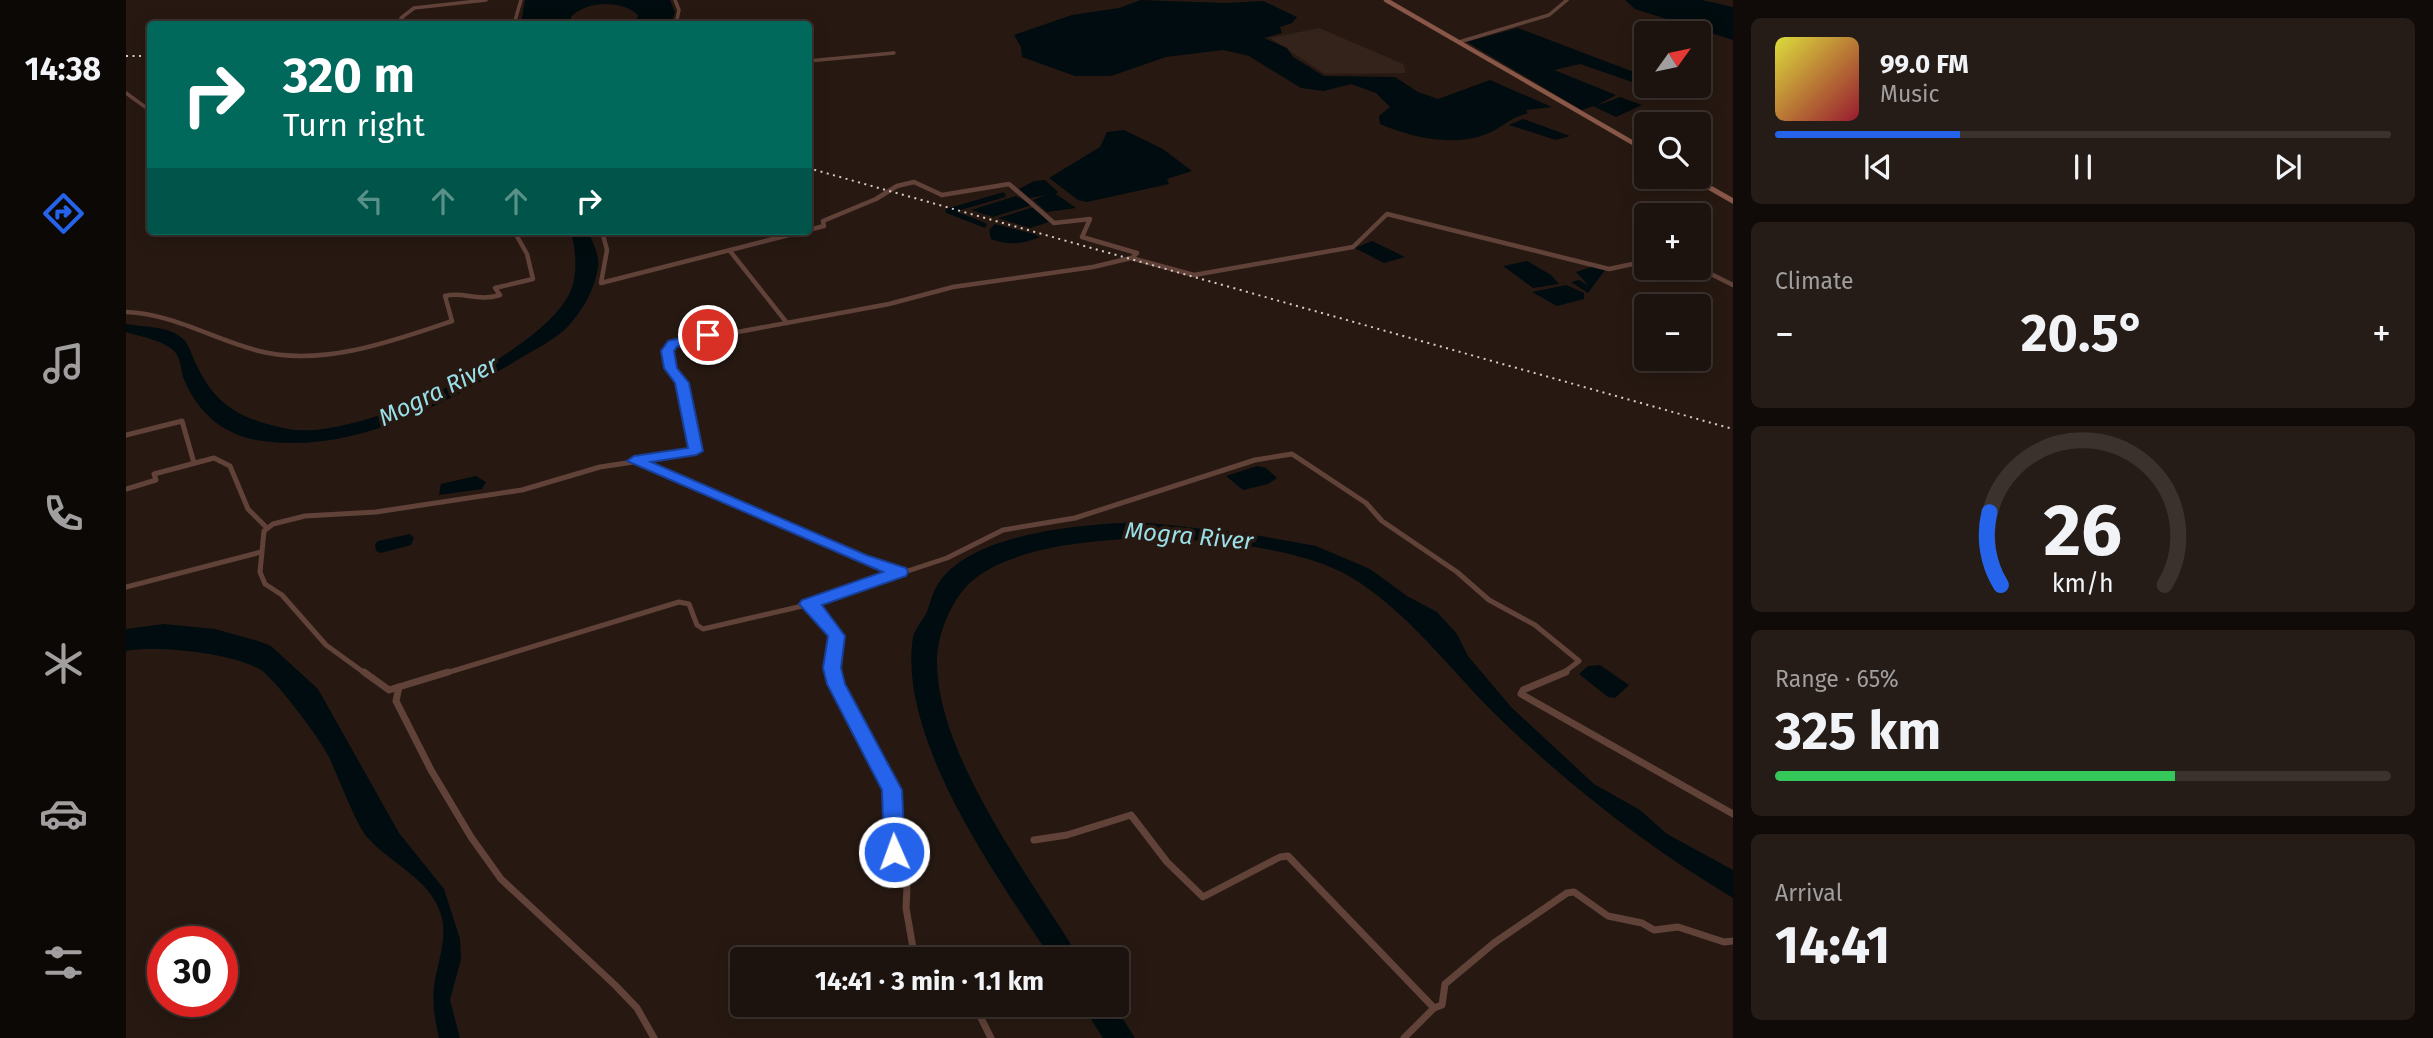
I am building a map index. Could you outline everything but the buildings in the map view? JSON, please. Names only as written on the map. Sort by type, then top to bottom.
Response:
[{"type":"main road","points":[[1386,0],[1634,143]]},
{"type":"main road","points":[[1711,188],[1733,201]]},
{"type":"street","points":[[404,21],[401,18],[414,8],[486,0]]},
{"type":"street","points":[[515,21],[521,0]]},
{"type":"street","points":[[675,0],[679,10],[677,21]]},
{"type":"street","points":[[1459,42],[1549,15],[1567,0]]},
{"type":"street","points":[[812,61],[894,53]]},
{"type":"street","points":[[126,93],[147,107]]},
{"type":"street","points":[[812,229],[824,226],[823,221],[876,199],[897,186],[916,181],[930,192],[942,195],[1009,184],[1054,223],[1090,219],[1082,237],[1137,253],[1132,258]]},
{"type":"street","points":[[1634,264],[1609,269],[1390,214],[1382,216],[1354,247],[1196,275],[1132,258],[953,287],[889,304],[673,344],[667,351],[671,368],[682,383],[696,451],[600,467],[523,490],[376,512],[305,516],[267,528],[262,535],[260,572],[265,584],[282,595],[326,645],[383,687],[399,687],[679,603],[689,604],[697,625],[703,629],[808,604],[947,558],[1003,530],[1075,518],[1185,485],[1255,460],[1292,454],[1366,503],[1382,521],[1457,572],[1489,600],[1535,625],[1579,661],[1568,671],[1523,690],[1521,694],[1733,814]]},
{"type":"street","points":[[126,312],[168,318],[261,352],[347,353],[452,321],[445,296],[456,293],[467,299],[489,298],[500,295],[495,288],[533,279],[527,254],[516,235]]},
{"type":"street","points":[[604,235],[607,250],[601,283],[790,235]]},
{"type":"street","points":[[730,251],[787,323]]},
{"type":"street","points":[[1711,274],[1733,285]]},
{"type":"street","points":[[126,435],[181,421],[194,463]]},
{"type":"street","points":[[126,489],[156,480],[155,474],[214,458],[230,466],[247,510],[256,522],[267,528]]},
{"type":"street","points":[[634,461],[860,558],[900,572]]},
{"type":"street","points":[[126,587],[261,551]]},
{"type":"street","points":[[808,604],[814,606],[837,636],[832,668],[836,684],[892,790],[894,852],[907,887],[906,908],[914,947]]},
{"type":"street","points":[[399,687],[396,701],[436,782],[487,862],[637,1008],[654,1038]]},
{"type":"street","points":[[1034,841],[1067,835],[1131,814],[1167,862],[1203,897],[1280,857],[1288,856],[1434,1008]]},
{"type":"street","points":[[1404,1038],[1434,1008],[1442,1005],[1445,984],[1469,963],[1572,892],[1608,916],[1642,923],[1654,930],[1664,931],[1678,927],[1724,942],[1733,942]]},
{"type":"street","points":[[980,1017],[991,1038]]},
{"type":"shaded area","points":[[1319,28],[1403,64],[1406,73],[1325,74],[1270,38]]},
{"type":"water","points":[[525,0],[670,0],[675,13],[671,21],[637,21],[638,15],[631,10],[604,4],[578,11],[571,17],[571,21],[522,21]]},
{"type":"water","points":[[1141,0],[1225,3],[1263,1],[1297,17],[1292,23],[1280,27],[1282,33],[1264,38],[1287,48],[1293,57],[1324,76],[1395,77],[1418,92],[1438,99],[1490,80],[1552,107],[1526,110],[1528,113],[1487,134],[1440,140],[1409,134],[1380,124],[1379,116],[1390,107],[1376,93],[1351,84],[1324,91],[1301,88],[1249,56],[1223,50],[1166,57],[1111,76],[1075,76],[1022,57],[1021,47],[1014,35],[1072,15],[1119,8]]},
{"type":"water","points":[[1625,0],[1702,0],[1733,7],[1733,40],[1712,33],[1712,21],[1673,21],[1635,9]]},
{"type":"water","points":[[1518,28],[1634,72],[1634,83],[1580,64],[1554,70],[1616,95],[1596,106],[1620,97],[1642,105],[1616,117],[1593,106],[1582,110],[1467,42]]},
{"type":"water","points":[[1523,119],[1570,136],[1556,140],[1509,125]]},
{"type":"water","points":[[1124,130],[1163,149],[1192,171],[1167,179],[1169,184],[1087,202],[1078,200],[1049,178],[1100,147],[1107,132]]},
{"type":"water","points":[[1045,180],[1058,192],[1056,194],[1076,208],[1047,212],[1033,200],[1046,195],[1030,198],[1019,189],[1034,181]]},
{"type":"water","points":[[1016,196],[1032,205],[993,217],[971,210]]},
{"type":"water","points":[[1034,207],[1049,222],[1030,228],[998,218]]},
{"type":"water","points":[[995,224],[1040,237],[1004,243],[991,239],[989,230]]},
{"type":"water","name":"Mogra River","points":[[572,235],[590,235],[598,262],[595,281],[580,311],[560,334],[489,377],[426,410],[360,434],[326,441],[291,443],[256,440],[231,432],[202,410],[195,400],[183,377],[175,352],[159,342],[126,332],[126,324],[163,329],[177,334],[187,344],[213,392],[233,410],[258,421],[288,429],[318,430],[397,409],[482,369],[519,345],[548,321],[567,298],[575,274]]},
{"type":"water","points":[[1372,241],[1405,257],[1384,263],[1355,248]]},
{"type":"water","points":[[1527,261],[1551,275],[1559,284],[1533,288],[1503,266]]},
{"type":"water","points":[[1595,266],[1605,270],[1588,293],[1571,282],[1579,280],[1589,286],[1576,272]]},
{"type":"water","points":[[1566,285],[1584,293],[1584,299],[1557,306],[1532,292]]},
{"type":"water","points":[[1257,466],[1266,468],[1277,478],[1268,484],[1243,490],[1226,476]]},
{"type":"water","points":[[476,476],[486,482],[482,489],[439,495],[441,484]]},
{"type":"water","name":"Mogra River","points":[[1141,522],[1250,534],[1316,546],[1370,569],[1407,596],[1437,612],[1457,634],[1468,656],[1511,707],[1594,784],[1640,810],[1667,834],[1733,870],[1733,898],[1640,837],[1581,791],[1498,717],[1428,642],[1390,606],[1349,576],[1314,561],[1268,549],[1215,542],[1158,539],[1102,541],[1050,548],[1005,561],[972,581],[951,608],[937,653],[941,700],[953,738],[970,777],[991,817],[1072,947],[1044,947],[980,849],[936,763],[920,719],[912,677],[913,637],[938,584],[954,566],[1002,542],[1031,534],[1090,525]]},
{"type":"water","points":[[410,534],[414,538],[411,545],[381,553],[376,551],[375,544],[378,541]]},
{"type":"water","points":[[164,624],[215,629],[271,646],[318,689],[399,833],[444,889],[460,939],[461,959],[450,1000],[460,1038],[439,1038],[433,993],[443,927],[442,918],[430,893],[363,832],[324,749],[287,697],[261,670],[233,659],[195,652],[157,649],[126,651],[126,629]]},
{"type":"water","points":[[1600,665],[1629,685],[1615,698],[1608,697],[1579,674],[1588,666]]},
{"type":"water","points":[[1090,1017],[1122,1017],[1135,1038],[1103,1038]]},
{"type":"waterway","points":[[984,225],[948,211],[1003,195]]},
{"type":"railway","points":[[126,56],[147,56]]},
{"type":"railway","points":[[812,169],[1733,429]]},
{"type":"route","points":[[708,335],[673,344],[667,351],[671,368],[682,383],[696,451],[634,461],[860,558],[900,572],[808,604],[814,606],[837,636],[833,676],[892,790],[894,852]]}]
